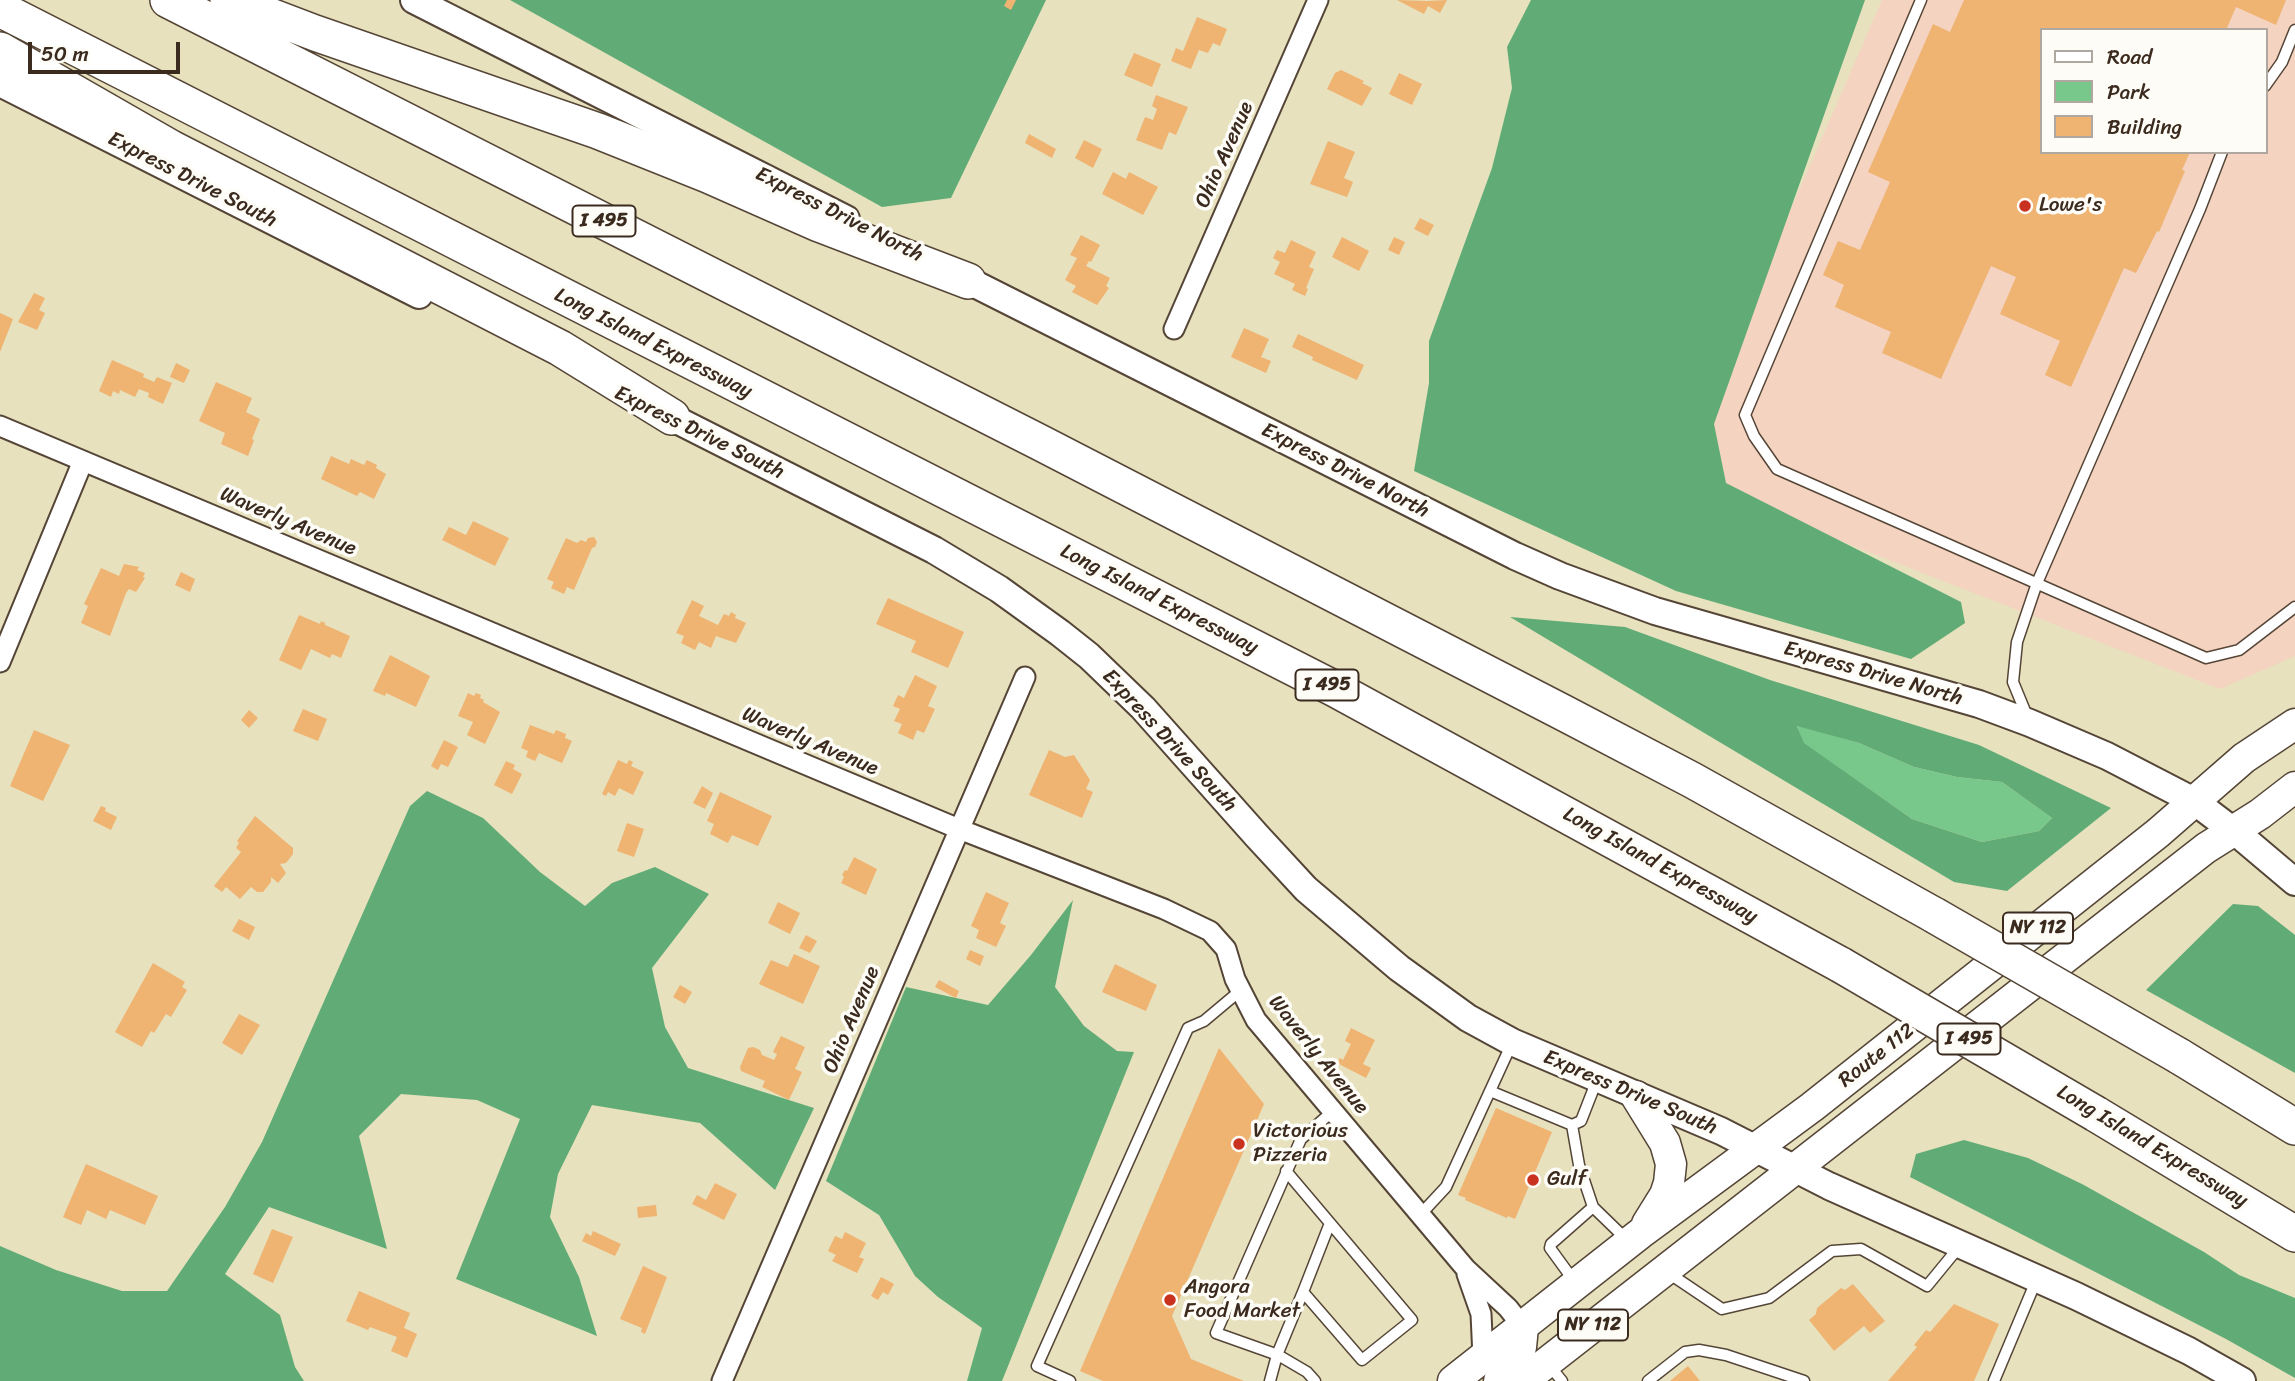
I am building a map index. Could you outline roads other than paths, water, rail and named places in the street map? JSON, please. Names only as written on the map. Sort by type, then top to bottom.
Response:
[{"type":"highway","name":"I 495","points":[[168,0],[1040,442],[1692,780],[1934,915],[2179,1056],[2295,1127]]},
{"type":"highway","points":[[228,0],[263,15],[598,131],[708,175],[819,224],[968,281]]},
{"type":"highway","name":"Long Island Expressway","points":[[0,9],[1322,683],[1467,760],[1841,965],[2295,1234]]},
{"type":"highway","points":[[0,50],[183,154],[560,348],[672,417]]},
{"type":"main road","name":"Express Drive North","points":[[414,0],[1515,556],[1560,576],[1656,611],[1956,698],[2030,723],[2107,756],[2194,801],[2245,839],[2295,882]]},
{"type":"main road","name":"Express Drive South","points":[[0,83],[554,363],[672,417],[968,569],[1089,656],[1143,708],[1280,862],[1334,914],[1399,968],[1468,1018],[1512,1042],[1721,1131],[1829,1186],[2038,1279],[2189,1351],[2242,1381]]},
{"type":"main road","name":"Route 112","points":[[1523,1327],[1635,1238],[1812,1107],[2158,833],[2244,758],[2295,724]]},
{"type":"main road","name":"Route 112","points":[[1523,1381],[1554,1372],[1664,1270],[2206,848],[2295,787]]},
{"type":"main road","points":[[1635,1238],[1665,1195],[1671,1164],[1665,1143],[1636,1096]]},
{"type":"main road","points":[[1453,1381],[1491,1369],[1517,1357],[1523,1327]]},
{"type":"street","name":"Ohio Avenue","points":[[1174,329],[1318,0]]},
{"type":"street","name":"Waverly Avenue","points":[[0,426],[959,830],[1164,909],[1210,931],[1226,949],[1235,979],[1256,1020],[1466,1269],[1508,1308],[1523,1327]]},
{"type":"street","points":[[0,663],[83,461]]},
{"type":"street","name":"Ohio Avenue","points":[[722,1381],[1025,677]]},
{"type":"street","name":"Waverly Avenue","points":[[1466,1269],[1481,1314],[1491,1369]]},
{"type":"lane","points":[[1921,0],[1745,415],[1754,436],[1777,469],[2206,658],[2239,650],[2295,607]]},
{"type":"lane","points":[[2267,83],[2282,62],[2295,30]]},
{"type":"lane","points":[[2030,723],[2013,682],[2017,642],[2037,583],[2200,209],[2221,154]]},
{"type":"lane","points":[[1070,1381],[1037,1366],[1188,1028],[1204,1021],[1241,990]]},
{"type":"lane","points":[[1420,1215],[1446,1187],[1512,1042]]},
{"type":"lane","points":[[1490,1091],[1572,1125],[1581,1121],[1597,1080]]},
{"type":"lane","points":[[1315,1381],[1307,1372],[1276,1354],[1216,1333],[1301,1139],[1333,1111]]},
{"type":"lane","points":[[1572,1125],[1579,1165],[1593,1207],[1635,1238]]},
{"type":"lane","points":[[1286,1171],[1412,1320],[1362,1360],[1303,1292]]},
{"type":"lane","points":[[1577,1284],[1550,1248],[1551,1244],[1593,1207]]},
{"type":"lane","points":[[1270,1381],[1276,1354],[1330,1223]]},
{"type":"lane","points":[[1664,1270],[1723,1309],[1769,1298],[1832,1251],[1861,1248],[1927,1286],[1961,1245]]},
{"type":"lane","points":[[1994,1381],[2038,1279]]},
{"type":"lane","points":[[1648,1381],[1685,1352],[1699,1350],[1726,1355],[1783,1378],[1804,1381]]},
{"type":"place","name":"Lowe's","points":[[2025,206]]},
{"type":"place","name":"Victorious Pizzeria","points":[[1239,1144]]},
{"type":"place","name":"Gulf","points":[[1533,1180]]},
{"type":"place","name":"Angora Food Market","points":[[1170,1300]]}]
